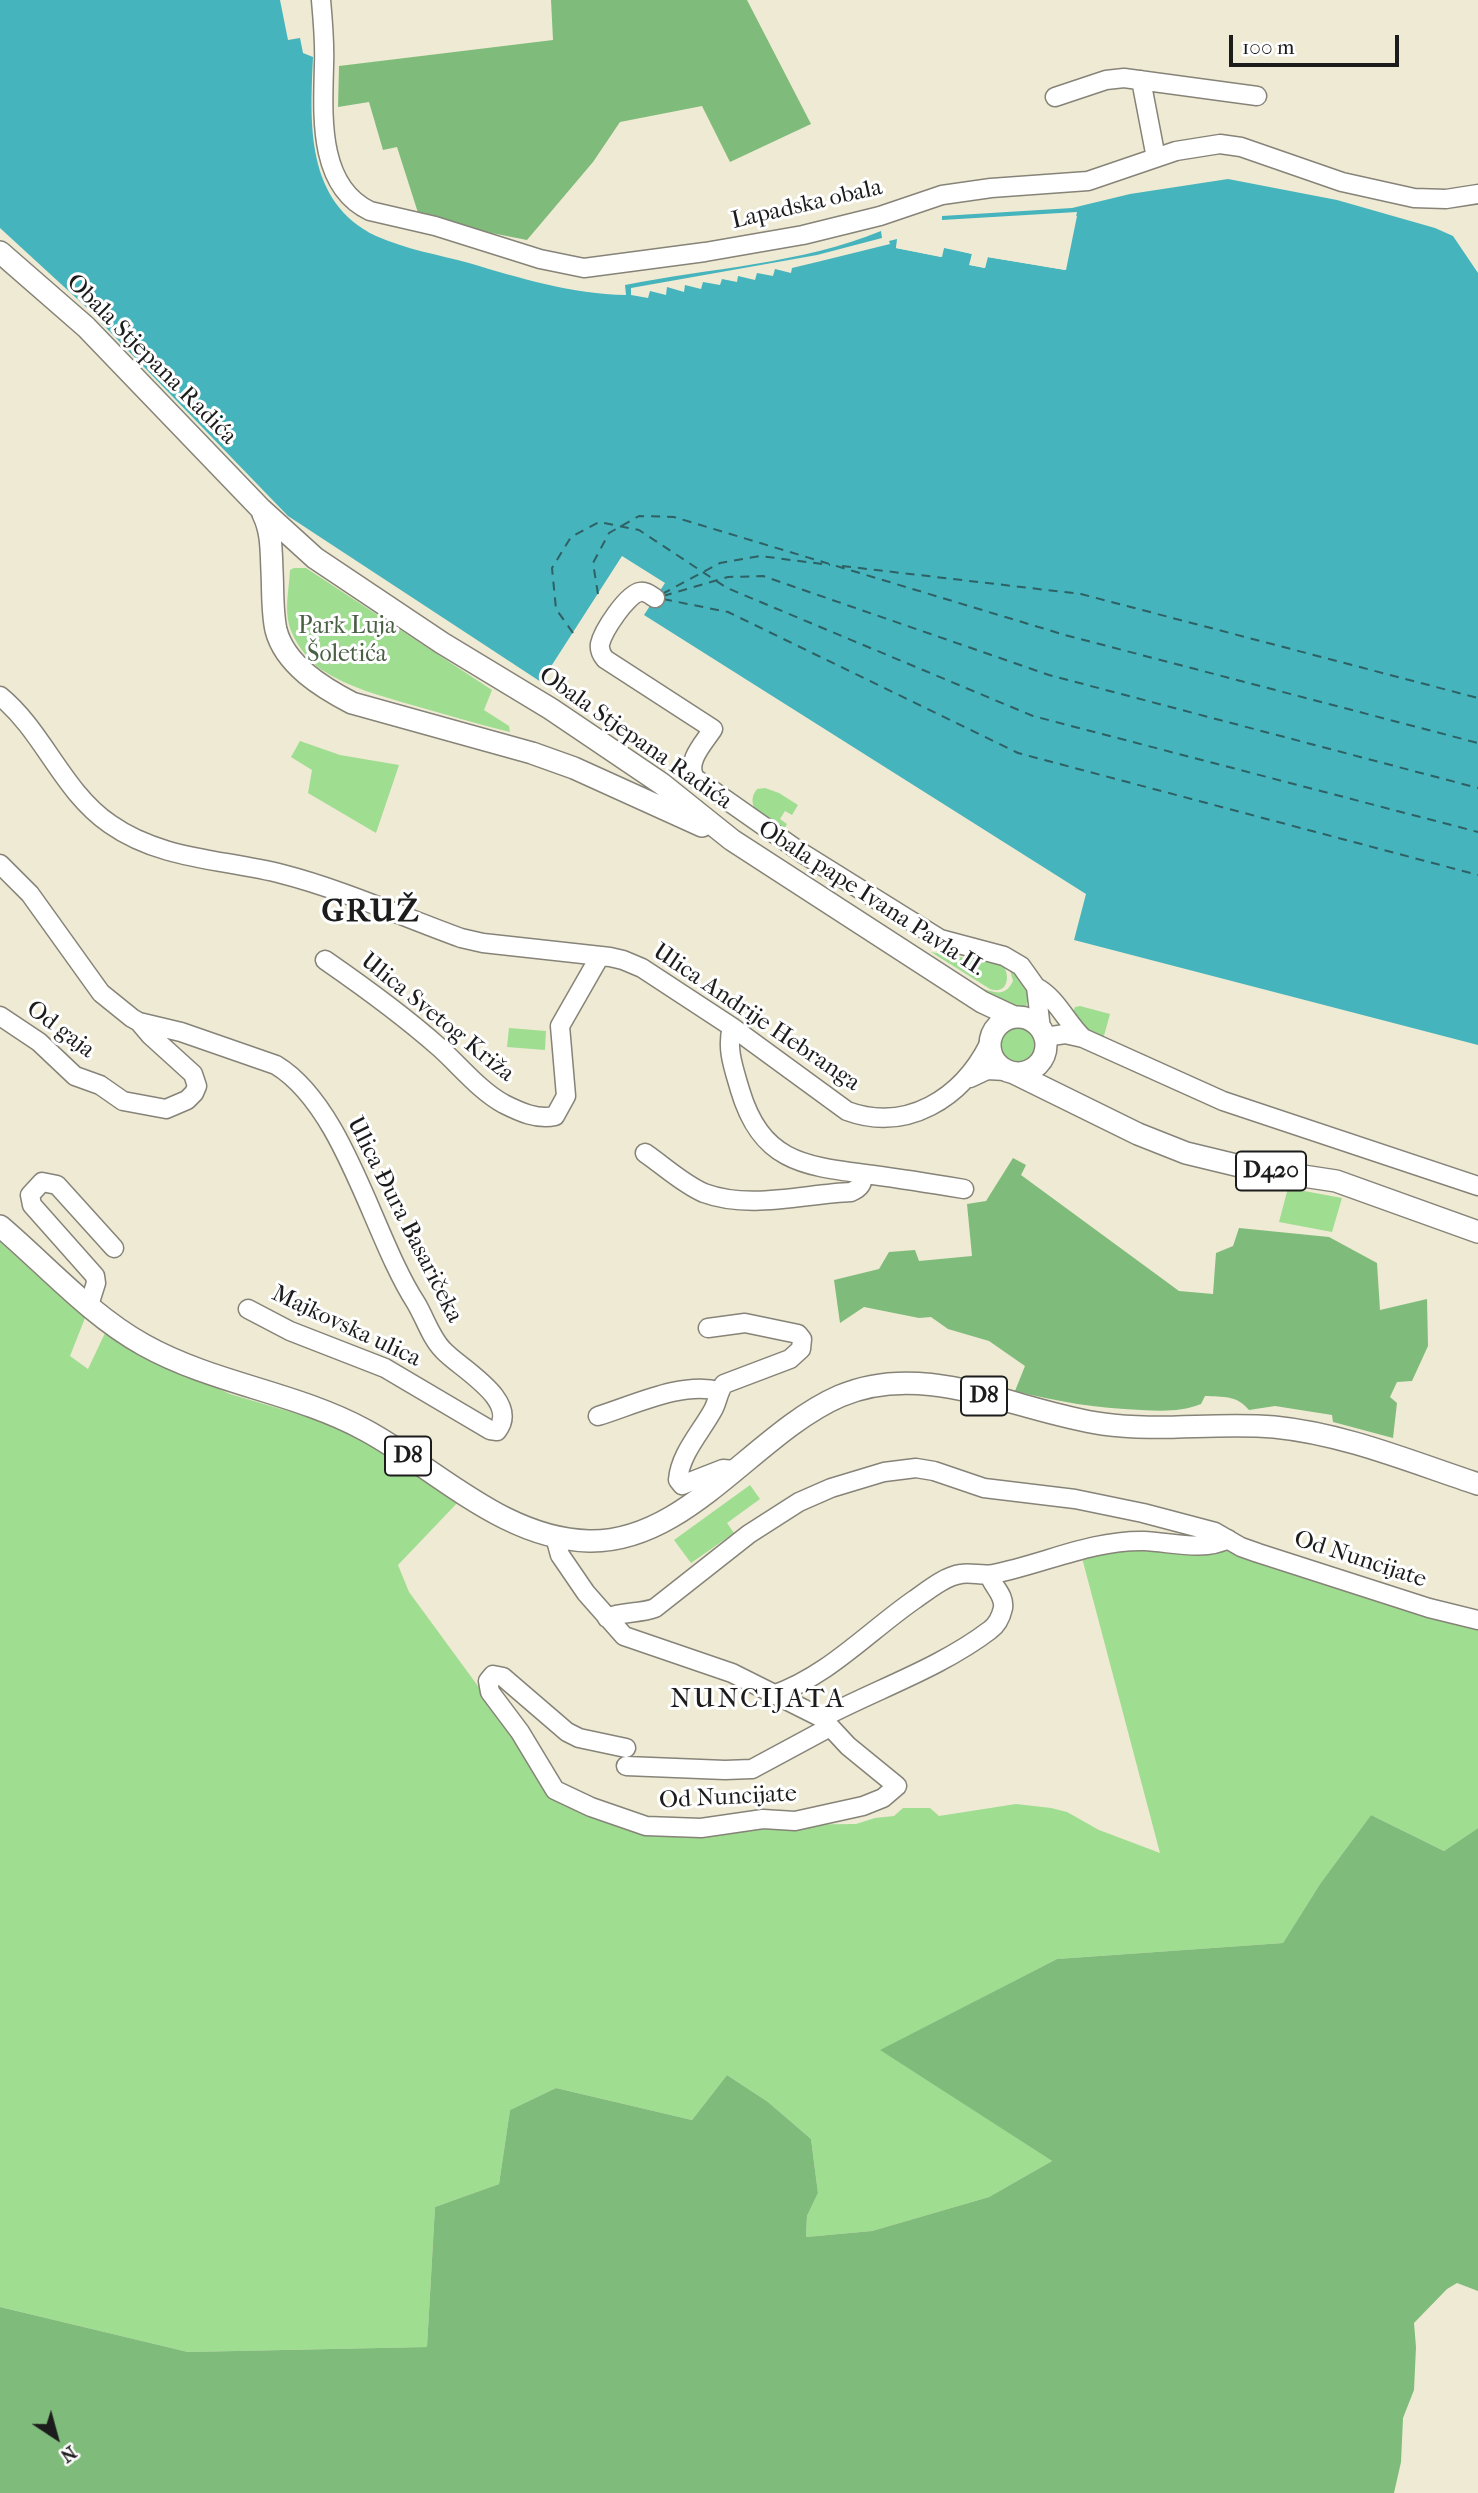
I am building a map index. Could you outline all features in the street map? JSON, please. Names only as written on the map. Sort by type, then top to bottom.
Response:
[{"type":"main road","name":"Obala Stjepana Radića","points":[[0,252],[101,341],[261,509],[315,558],[442,643],[616,752],[662,784],[732,840]]},
{"type":"main road","name":"Obala Stjepana Radića","points":[[261,509],[271,540],[276,630],[282,643],[303,671],[336,695],[352,703],[532,753],[574,768],[732,840]]},
{"type":"main road","points":[[273,581],[278,569],[290,556],[304,555],[315,558]]},
{"type":"main road","points":[[599,779],[607,774],[616,752]]},
{"type":"main road","name":"Obala pape Ivana Pavla II.","points":[[732,840],[982,1002],[1016,1017]]},
{"type":"main road","name":"Obala pape Ivana Pavla II.","points":[[982,1002],[990,1017],[991,1038]]},
{"type":"main road","points":[[1016,1017],[1027,1019],[1043,1033],[1045,1052],[1042,1059],[1030,1070],[1010,1072],[993,1060],[991,1038],[1006,1020],[1016,1017]]},
{"type":"main road","name":"D420","points":[[1042,1059],[1046,1074],[1068,1100]]},
{"type":"main road","name":"D420","points":[[1010,1072],[1186,1153],[1244,1167],[1336,1181],[1478,1233]]},
{"type":"main road","name":"D8","points":[[0,1226],[89,1306],[144,1345],[186,1365],[308,1405],[364,1429],[509,1519],[555,1536],[592,1541],[632,1534],[671,1516],[735,1470],[794,1422],[841,1396],[878,1385],[913,1383],[962,1390],[1068,1418],[1108,1425],[1253,1426],[1309,1433],[1378,1450],[1478,1484]]},
{"type":"street","name":"Lapadska obala","points":[[321,0],[324,40],[322,106],[328,153],[339,182],[357,202],[370,211],[435,226],[540,259],[584,268],[705,252],[803,235],[880,216],[942,195],[991,188],[1088,181],[1196,146],[1220,144],[1241,147],[1342,181],[1414,198],[1446,200],[1477,196]]},
{"type":"street","points":[[1055,97],[1106,80],[1124,78],[1257,96]]},
{"type":"street","points":[[1141,80],[1156,158]]},
{"type":"street","points":[[655,598],[645,592],[638,592],[630,597],[604,636],[600,645],[601,653],[605,659],[713,729],[691,764],[695,778],[811,859],[940,939],[1013,961],[1027,972],[1037,993],[1043,1033],[1083,1038],[1223,1101],[1478,1186]]},
{"type":"street","name":"Ulica Andrije Hebranga","points":[[0,696],[20,715],[82,800],[112,826],[143,842],[175,854],[246,866],[303,880],[461,938],[623,960],[642,968],[732,1027],[847,1111],[861,1116],[888,1118],[921,1111],[967,1079],[986,1070],[1010,1072]]},
{"type":"street","points":[[0,864],[30,894],[101,993],[139,1022]]},
{"type":"street","name":"Ulica Svetog Križa","points":[[325,960],[378,997],[494,1097],[542,1119],[555,1116],[566,1096],[560,1026],[600,956]]},
{"type":"street","points":[[1016,1017],[1033,1007],[1037,993]]},
{"type":"street","points":[[1037,993],[1051,998],[1083,1038]]},
{"type":"street","name":"Od gaja","points":[[0,1016],[39,1042],[80,1079],[100,1085],[123,1101],[156,1108],[176,1107],[194,1093],[197,1086],[193,1074],[139,1022]]},
{"type":"street","name":"Ulica Đura Basaričeka","points":[[139,1022],[181,1032],[276,1065],[290,1073],[303,1087],[330,1126],[372,1211],[402,1282],[442,1350],[474,1374],[501,1406],[502,1420],[497,1431]]},
{"type":"street","points":[[732,1027],[729,1046],[750,1118],[761,1134],[792,1160],[964,1189]]},
{"type":"street","name":"Ulica Andrije Hebranga","points":[[967,1079],[981,1060],[991,1038]]},
{"type":"street","points":[[645,1153],[696,1188],[725,1199],[851,1192],[863,1183],[863,1174]]},
{"type":"street","points":[[89,1306],[96,1283],[95,1276],[32,1205],[30,1195],[42,1182],[57,1185],[114,1248]]},
{"type":"street","name":"Majkovska ulica","points":[[248,1309],[290,1331],[385,1368],[490,1430],[497,1431]]},
{"type":"street","points":[[708,1328],[745,1323],[798,1334],[802,1339],[801,1349],[790,1359],[724,1384],[712,1413],[683,1459],[678,1480],[682,1485],[723,1469],[735,1470]]},
{"type":"street","points":[[598,1416],[684,1388],[703,1387],[719,1391]]},
{"type":"street","name":"Od Nuncijate","points":[[607,1618],[655,1608],[749,1534],[799,1502],[831,1488],[884,1472],[916,1468],[934,1471],[984,1488],[1108,1505],[1215,1532],[1258,1553],[1418,1604],[1478,1620]]},
{"type":"street","name":"Od Nuncijate","points":[[555,1536],[560,1555],[586,1593],[624,1636],[732,1674],[826,1722],[848,1746],[897,1786],[883,1798],[863,1806],[795,1821],[763,1819],[701,1828],[646,1826],[579,1802],[555,1790],[520,1732],[491,1692],[488,1681],[493,1675],[503,1677],[567,1732],[626,1757],[725,1770],[752,1769],[826,1722],[991,1629],[999,1620],[1004,1605],[989,1574]]},
{"type":"street","points":[[773,1695],[793,1688],[832,1664],[878,1626],[932,1588],[959,1574],[989,1574],[1090,1547],[1142,1541],[1207,1546],[1228,1539]]},
{"type":"green space","points":[[551,0],[747,0],[811,124],[730,162],[702,106],[620,122],[593,162],[527,240],[420,219],[397,147],[383,150],[369,102],[338,107],[339,66],[553,40]]},
{"type":"green space","name":"Park Luja Šoletića","points":[[306,568],[492,690],[484,710],[509,726],[510,732],[366,691],[343,682],[318,667],[301,649],[289,625],[287,610],[290,570]]},
{"type":"green space","points":[[300,741],[340,755],[399,765],[376,833],[308,793],[312,770],[291,757]]},
{"type":"green space","points":[[765,788],[798,805],[792,815],[785,811],[780,819],[787,824],[782,833],[755,808],[753,796],[757,789]]},
{"type":"green space","points":[[931,952],[1003,965],[1007,975],[1006,984],[1000,989],[990,989]]},
{"type":"green space","points":[[1010,970],[1029,992],[1026,1007],[1020,1011],[978,991],[981,988],[996,992],[1007,990],[1013,981]]},
{"type":"green space","points":[[1075,1007],[1110,1014],[1102,1043],[1093,1038],[1072,1015]]},
{"type":"green space","points":[[509,1028],[546,1031],[545,1050],[507,1047]]},
{"type":"green space","points":[[1018,1028],[1031,1033],[1036,1046],[1031,1059],[1018,1064],[1005,1059],[1000,1046],[1005,1033]]},
{"type":"green space","points":[[1013,1158],[1026,1165],[1021,1175],[1179,1291],[1213,1294],[1216,1253],[1233,1246],[1239,1228],[1329,1237],[1377,1263],[1380,1310],[1427,1299],[1428,1346],[1412,1381],[1397,1382],[1390,1397],[1397,1403],[1393,1438],[1333,1422],[1332,1415],[1275,1406],[1249,1410],[1235,1399],[1224,1397],[1205,1396],[1201,1404],[1164,1411],[1108,1408],[1047,1398],[1015,1391],[1025,1366],[989,1341],[948,1329],[931,1317],[919,1318],[864,1307],[840,1323],[834,1280],[879,1269],[889,1252],[915,1250],[919,1261],[972,1256],[967,1204],[986,1201]]},
{"type":"green space","points":[[1288,1188],[1342,1198],[1332,1232],[1279,1222]]},
{"type":"green space","points":[[0,1242],[85,1318],[70,1356],[88,1369],[106,1331],[149,1357],[230,1394],[342,1427],[460,1500],[398,1565],[409,1592],[508,1727],[549,1796],[565,1799],[620,1822],[763,1825],[856,1824],[894,1816],[903,1808],[930,1808],[939,1816],[1016,1804],[1067,1812],[1099,1830],[1160,1853],[1081,1554],[1117,1548],[1225,1546],[1478,1626],[1478,1828],[1444,1851],[1371,1815],[1320,1884],[1283,1943],[1057,1959],[881,2050],[1052,2161],[989,2197],[872,2231],[806,2237],[807,2216],[818,2193],[811,2139],[768,2102],[727,2075],[692,2120],[556,2088],[510,2110],[499,2184],[435,2207],[427,2347],[188,2352],[0,2307]]},
{"type":"green space","points":[[750,1485],[760,1499],[727,1523],[734,1533],[691,1563],[674,1540]]},
{"type":"green space","points":[[1371,1815],[1444,1851],[1478,1828],[1478,2291],[1457,2283],[1447,2289],[1414,2323],[1414,2390],[1403,2418],[1401,2462],[1394,2493],[0,2493],[0,2307],[188,2352],[427,2347],[435,2207],[499,2184],[510,2110],[556,2088],[692,2120],[727,2075],[768,2102],[811,2139],[818,2193],[807,2216],[806,2237],[872,2231],[989,2197],[1052,2161],[880,2050],[1057,1959],[1283,1943],[1320,1884]]},
{"type":"water","points":[[0,0],[280,0],[288,40],[300,38],[303,53],[313,57],[313,134],[324,182],[336,203],[353,221],[387,241],[526,279],[586,292],[626,295],[625,285],[787,258],[851,242],[881,231],[882,238],[817,255],[817,262],[890,244],[889,241],[897,239],[896,248],[941,257],[944,247],[972,254],[970,265],[985,268],[987,257],[1065,270],[1077,212],[942,220],[942,216],[1072,208],[1130,194],[1228,179],[1337,200],[1435,228],[1453,236],[1478,273],[1478,1045],[1074,940],[1086,894],[644,615],[665,583],[622,556],[541,682],[288,516],[86,307],[0,228]]},
{"type":"pier","points":[[1073,216],[1077,216],[1066,270],[988,257],[985,268],[969,265],[972,254],[944,248],[942,257],[896,248],[899,236],[900,245],[939,253],[944,244],[973,251],[974,262],[982,264],[987,253],[1063,266]]},
{"type":"pier","points":[[817,255],[817,262],[792,268],[791,273],[775,269],[773,276],[757,273],[755,280],[738,276],[737,282],[722,279],[720,285],[703,282],[701,289],[685,285],[684,292],[667,287],[666,295],[650,291],[648,298],[631,295],[631,288]]},
{"type":"ferry route","points":[[598,594],[593,563],[609,533],[639,516],[674,517],[1065,635],[1478,743]]},
{"type":"ferry route","points":[[573,633],[556,609],[552,568],[571,537],[599,522],[639,530],[727,588],[1033,716],[1478,832]]},
{"type":"ferry route","points":[[662,594],[720,563],[760,556],[830,565]]},
{"type":"ferry route","points":[[842,566],[1081,594],[1478,698]]},
{"type":"ferry route","points":[[663,596],[728,577],[763,576],[1049,675],[1478,788]]},
{"type":"ferry route","points":[[663,599],[728,612],[1018,753],[1478,875]]},
{"type":"district","name":"GRUŽ","points":[[371,913]]},
{"type":"district","name":"NUNCIJATA","points":[[758,1700]]}]
